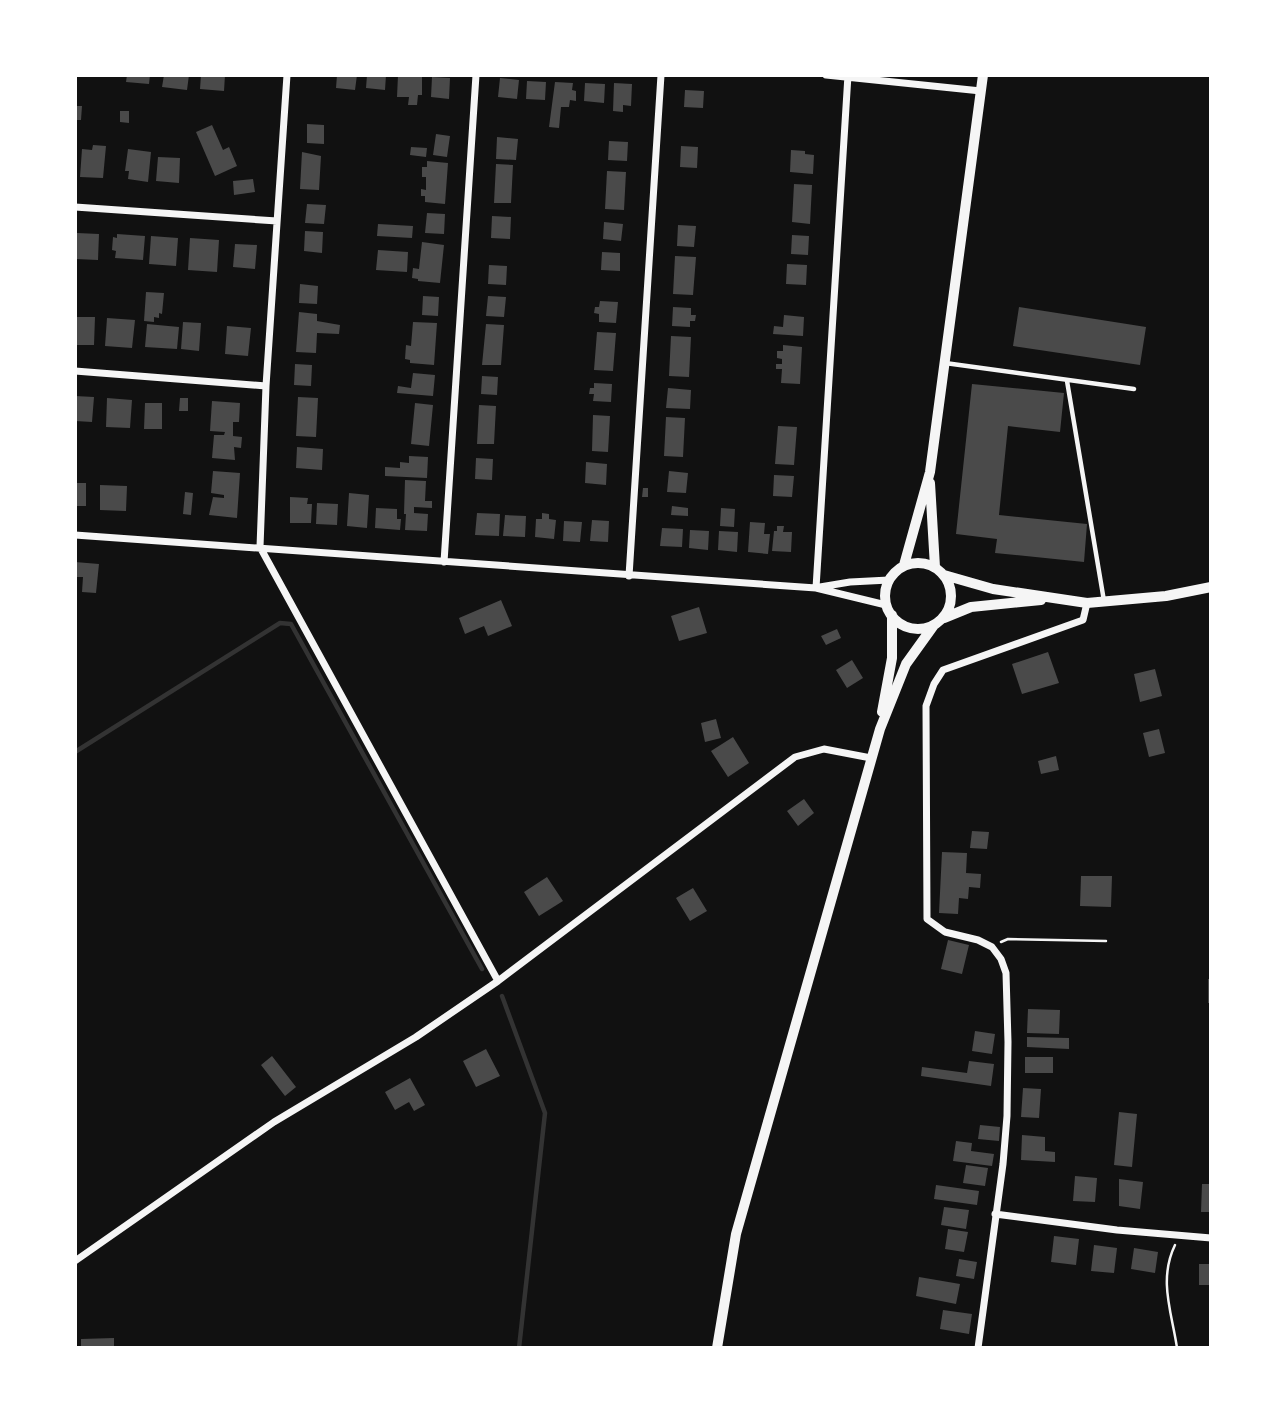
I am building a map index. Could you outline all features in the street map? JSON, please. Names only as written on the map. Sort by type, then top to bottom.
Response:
[{"type":"street","points":[[287,75],[265,386],[260,547],[498,981]]},
{"type":"street","points":[[444,562],[476,75]]},
{"type":"street","points":[[629,576],[661,75]]},
{"type":"street","points":[[826,75],[981,91]]},
{"type":"street","points":[[880,729],[892,658],[885,592],[889,580],[904,565],[930,472],[983,75]]},
{"type":"street","points":[[816,588],[848,76]]},
{"type":"street","points":[[75,207],[278,221]]},
{"type":"street","points":[[75,371],[265,386]]},
{"type":"street","points":[[717,1348],[736,1234],[880,729],[906,664],[949,608],[952,597],[950,585],[940,571],[930,472]]},
{"type":"street","points":[[75,535],[816,588],[889,610],[900,623],[923,629],[971,607],[1050,598]]},
{"type":"street","points":[[904,565],[917,562],[981,587],[1087,603],[1166,596],[1211,587]]},
{"type":"street","points":[[816,588],[850,582],[889,580]]},
{"type":"street","points":[[978,1348],[1006,1128],[1006,973],[1001,959],[992,947],[978,940],[945,932],[927,919],[926,706],[934,684],[943,670],[1083,620],[1087,603]]},
{"type":"street","points":[[75,1261],[274,1122],[416,1037],[498,981],[795,757],[824,749],[871,758]]},
{"type":"street","points":[[995,1214],[1117,1230],[1211,1238]]},
{"type":"lane","points":[[944,363],[1134,389]]},
{"type":"lane","points":[[1067,381],[1104,601]]},
{"type":"path","points":[[992,947],[1008,939],[1106,941]]},
{"type":"path","points":[[1177,1348],[1165,1289],[1168,1263],[1180,1235]]},
{"type":"building","points":[[127,75],[150,75],[149,84],[126,82]]},
{"type":"building","points":[[164,75],[189,75],[187,90],[162,87]]},
{"type":"building","points":[[201,75],[225,75],[224,91],[200,89]]},
{"type":"building","points":[[337,75],[357,75],[355,90],[336,88]]},
{"type":"building","points":[[367,75],[386,75],[385,90],[366,88]]},
{"type":"building","points":[[398,75],[422,75],[422,95],[418,95],[417,105],[408,105],[409,97],[397,97]]},
{"type":"building","points":[[432,77],[450,78],[449,99],[431,97]]},
{"type":"building","points":[[500,78],[519,80],[517,99],[498,97]]},
{"type":"building","points":[[527,81],[546,82],[545,100],[526,99]]},
{"type":"building","points":[[555,82],[573,83],[572,90],[576,91],[576,101],[570,100],[569,107],[561,107],[559,128],[549,127]]},
{"type":"building","points":[[585,83],[605,84],[604,103],[584,101]]},
{"type":"building","points":[[614,83],[632,84],[631,106],[623,105],[623,112],[613,111]]},
{"type":"building","points":[[685,90],[704,91],[703,108],[684,107]]},
{"type":"building","points":[[75,106],[82,106],[81,120],[75,120]]},
{"type":"building","points":[[120,111],[129,111],[129,123],[120,122]]},
{"type":"building","points":[[307,124],[324,125],[324,144],[307,143]]},
{"type":"building","points":[[212,125],[223,150],[229,147],[237,166],[215,176],[196,132]]},
{"type":"building","points":[[436,134],[450,136],[447,157],[433,155]]},
{"type":"building","points":[[497,137],[518,139],[516,160],[496,159]]},
{"type":"building","points":[[609,141],[628,142],[627,161],[608,160]]},
{"type":"building","points":[[93,145],[106,146],[103,178],[80,177],[82,149],[92,150]]},
{"type":"building","points":[[681,146],[698,147],[697,168],[680,167]]},
{"type":"building","points":[[411,147],[427,148],[426,157],[410,155]]},
{"type":"building","points":[[128,149],[151,152],[148,182],[128,179],[129,171],[125,171]]},
{"type":"building","points":[[791,150],[814,155],[813,174],[790,172]]},
{"type":"building","points":[[302,152],[321,156],[319,190],[300,189]]},
{"type":"building","points":[[158,157],[180,158],[179,183],[156,181]]},
{"type":"building","points":[[427,161],[448,163],[445,204],[425,202],[425,196],[421,196],[421,189],[426,190],[426,177],[422,177],[422,167],[427,167]]},
{"type":"building","points":[[496,164],[513,165],[511,203],[494,203]]},
{"type":"building","points":[[607,171],[626,172],[624,210],[605,209]]},
{"type":"building","points":[[253,179],[255,192],[234,195],[233,181]]},
{"type":"building","points":[[794,184],[812,185],[810,224],[792,222]]},
{"type":"building","points":[[307,204],[326,205],[324,224],[305,223]]},
{"type":"building","points":[[427,213],[445,214],[444,234],[425,233]]},
{"type":"building","points":[[492,216],[511,217],[510,239],[491,238]]},
{"type":"building","points":[[604,222],[623,224],[621,241],[603,239]]},
{"type":"building","points":[[378,224],[413,226],[412,238],[377,236]]},
{"type":"building","points":[[678,225],[696,226],[694,247],[677,246]]},
{"type":"building","points":[[305,231],[323,232],[322,253],[304,251]]},
{"type":"building","points":[[77,233],[99,234],[98,260],[76,259]]},
{"type":"building","points":[[117,234],[145,236],[143,260],[115,258],[116,251],[112,250],[113,237],[117,238]]},
{"type":"building","points":[[792,235],[809,236],[808,255],[791,254]]},
{"type":"building","points":[[151,236],[178,238],[176,266],[149,264]]},
{"type":"building","points":[[190,238],[219,240],[217,272],[188,270]]},
{"type":"building","points":[[422,242],[444,245],[440,283],[412,278],[413,268],[419,269]]},
{"type":"building","points":[[235,244],[257,245],[255,269],[233,267]]},
{"type":"building","points":[[378,250],[408,252],[407,272],[376,270]]},
{"type":"building","points":[[602,252],[620,253],[620,271],[601,270]]},
{"type":"building","points":[[675,256],[696,257],[693,295],[673,294]]},
{"type":"building","points":[[787,264],[807,265],[806,285],[786,284]]},
{"type":"building","points":[[489,265],[507,266],[506,285],[488,284]]},
{"type":"building","points":[[300,284],[318,286],[317,304],[299,303]]},
{"type":"building","points":[[146,292],[164,293],[162,314],[159,313],[159,318],[154,317],[154,322],[144,321]]},
{"type":"building","points":[[423,296],[439,297],[438,316],[422,315]]},
{"type":"building","points":[[488,296],[506,297],[504,317],[486,316]]},
{"type":"building","points":[[600,301],[618,302],[616,323],[599,322],[599,314],[594,313]]},
{"type":"building","points":[[673,307],[691,308],[691,315],[696,315],[695,321],[690,321],[690,327],[672,326]]},
{"type":"building","points":[[1019,307],[1146,327],[1140,365],[1013,346]]},
{"type":"building","points":[[299,312],[317,314],[317,321],[340,325],[339,334],[317,333],[316,353],[296,352]]},
{"type":"building","points":[[784,315],[804,317],[803,336],[773,334],[774,326],[783,327]]},
{"type":"building","points":[[75,317],[95,317],[94,345],[75,345]]},
{"type":"building","points":[[107,318],[135,320],[132,348],[105,346]]},
{"type":"building","points":[[183,322],[201,323],[199,351],[181,349]]},
{"type":"building","points":[[413,322],[437,323],[434,365],[410,363],[410,360],[405,359],[406,345],[411,346]]},
{"type":"building","points":[[147,324],[179,327],[177,349],[145,347]]},
{"type":"building","points":[[486,324],[504,325],[501,365],[482,365]]},
{"type":"building","points":[[227,326],[251,328],[248,356],[225,354]]},
{"type":"building","points":[[597,332],[616,333],[613,371],[594,370]]},
{"type":"building","points":[[671,336],[691,337],[689,377],[669,376]]},
{"type":"building","points":[[783,345],[802,347],[800,384],[781,383],[782,369],[776,369],[776,364],[782,364],[782,359],[777,358],[777,351],[783,351]]},
{"type":"building","points":[[295,364],[312,365],[311,386],[294,385]]},
{"type":"building","points":[[413,373],[435,375],[433,396],[397,393],[398,386],[411,388]]},
{"type":"building","points":[[482,376],[498,377],[497,395],[481,394]]},
{"type":"building","points":[[594,383],[612,384],[611,402],[593,401],[594,394],[589,394]]},
{"type":"building","points":[[972,384],[1064,393],[1060,432],[1008,426],[999,515],[1087,524],[1084,562],[995,553],[997,539],[956,534]]},
{"type":"building","points":[[668,388],[691,390],[690,409],[666,408]]},
{"type":"building","points":[[75,396],[94,397],[92,422],[75,421]]},
{"type":"building","points":[[298,397],[318,398],[316,437],[296,436]]},
{"type":"building","points":[[107,398],[132,400],[130,428],[106,427]]},
{"type":"building","points":[[180,398],[188,398],[188,411],[179,411]]},
{"type":"building","points":[[212,401],[240,403],[239,422],[233,422],[233,436],[242,437],[241,448],[234,447],[235,460],[212,458],[214,435],[224,435],[225,432],[210,431]]},
{"type":"building","points":[[145,403],[162,403],[162,429],[144,429]]},
{"type":"building","points":[[415,403],[433,405],[429,446],[411,444]]},
{"type":"building","points":[[479,405],[496,406],[494,444],[477,444]]},
{"type":"building","points":[[593,415],[610,416],[608,452],[592,451]]},
{"type":"building","points":[[666,417],[685,418],[683,457],[664,456]]},
{"type":"building","points":[[778,426],[797,427],[794,465],[775,464]]},
{"type":"building","points":[[297,447],[323,449],[322,470],[296,468]]},
{"type":"building","points":[[409,456],[428,457],[427,478],[385,476],[385,467],[400,468],[400,462],[409,463]]},
{"type":"building","points":[[476,458],[493,459],[492,480],[475,479]]},
{"type":"building","points":[[586,462],[607,464],[606,485],[585,483]]},
{"type":"building","points":[[213,471],[240,473],[237,518],[209,515],[213,497],[224,498],[224,495],[211,493]]},
{"type":"building","points":[[669,471],[688,473],[686,493],[667,492]]},
{"type":"building","points":[[774,475],[794,476],[792,497],[773,496]]},
{"type":"building","points":[[405,480],[426,481],[425,501],[432,501],[432,508],[414,507],[414,513],[428,514],[427,531],[405,530]]},
{"type":"building","points":[[75,483],[86,483],[86,506],[75,506]]},
{"type":"building","points":[[100,485],[127,486],[126,511],[100,510]]},
{"type":"building","points":[[643,488],[648,488],[648,497],[642,497]]},
{"type":"building","points":[[185,492],[193,493],[191,515],[183,514]]},
{"type":"building","points":[[349,493],[369,495],[367,528],[347,526]]},
{"type":"building","points":[[290,497],[308,498],[307,504],[312,504],[311,523],[290,523]]},
{"type":"building","points":[[317,503],[338,504],[337,525],[316,524]]},
{"type":"building","points":[[672,506],[688,508],[688,516],[671,515]]},
{"type":"building","points":[[376,508],[397,509],[397,519],[401,519],[400,530],[375,528]]},
{"type":"building","points":[[721,508],[735,509],[734,527],[720,526]]},
{"type":"building","points":[[477,513],[500,514],[499,536],[475,535]]},
{"type":"building","points":[[542,513],[549,514],[549,519],[556,520],[554,539],[535,537],[536,519],[542,519]]},
{"type":"building","points":[[505,515],[526,516],[525,537],[503,536]]},
{"type":"building","points":[[592,520],[609,521],[608,542],[590,541]]},
{"type":"building","points":[[564,521],[582,522],[580,542],[563,541]]},
{"type":"building","points":[[750,522],[765,523],[764,534],[770,534],[768,554],[748,552]]},
{"type":"building","points":[[777,526],[784,526],[783,532],[792,532],[791,552],[772,551]]},
{"type":"building","points":[[662,528],[683,529],[682,547],[660,546]]},
{"type":"building","points":[[690,530],[709,531],[708,550],[689,548]]},
{"type":"building","points":[[719,531],[738,532],[737,552],[718,550]]},
{"type":"building","points":[[75,562],[99,564],[96,593],[82,592],[83,577],[75,577]]},
{"type":"building","points":[[501,600],[512,626],[488,636],[484,626],[465,634],[459,618]]},
{"type":"building","points":[[699,607],[707,633],[679,641],[671,616]]},
{"type":"building","points":[[837,629],[841,638],[826,645],[821,636]]},
{"type":"building","points":[[1048,652],[1059,683],[1022,694],[1012,664]]},
{"type":"building","points":[[852,660],[863,678],[847,688],[836,670]]},
{"type":"building","points":[[1155,669],[1162,696],[1140,702],[1134,674]]},
{"type":"building","points":[[716,719],[721,738],[705,742],[701,723]]},
{"type":"building","points":[[1159,729],[1165,753],[1149,757],[1143,733]]},
{"type":"building","points":[[733,737],[749,763],[728,777],[711,751]]},
{"type":"building","points":[[1056,756],[1059,770],[1041,774],[1038,761]]},
{"type":"building","points":[[804,799],[814,813],[798,826],[787,811]]},
{"type":"building","points":[[972,831],[989,832],[987,849],[970,848]]},
{"type":"building","points":[[942,852],[967,853],[966,873],[981,874],[980,888],[969,887],[968,899],[959,898],[958,914],[939,913]]},
{"type":"building","points":[[1081,876],[1112,876],[1111,907],[1080,906]]},
{"type":"building","points":[[547,877],[563,901],[539,916],[524,892]]},
{"type":"building","points":[[693,888],[707,911],[690,921],[676,898]]},
{"type":"building","points":[[948,940],[969,945],[962,974],[941,969]]},
{"type":"building","points":[[1208,979],[1211,979],[1211,1003],[1208,1003]]},
{"type":"building","points":[[1028,1009],[1060,1010],[1059,1034],[1027,1033]]},
{"type":"building","points":[[975,1031],[995,1034],[992,1054],[972,1051]]},
{"type":"building","points":[[1027,1037],[1069,1038],[1069,1049],[1027,1047]]},
{"type":"building","points":[[486,1049],[500,1076],[476,1087],[463,1061]]},
{"type":"building","points":[[272,1056],[296,1087],[285,1096],[261,1065]]},
{"type":"building","points":[[1025,1057],[1053,1057],[1053,1073],[1025,1073]]},
{"type":"building","points":[[969,1061],[994,1064],[991,1086],[921,1076],[922,1067],[967,1073]]},
{"type":"building","points":[[410,1078],[425,1105],[414,1111],[409,1102],[395,1110],[385,1092]]},
{"type":"building","points":[[1023,1088],[1041,1089],[1039,1118],[1021,1117]]},
{"type":"building","points":[[1119,1112],[1137,1114],[1132,1167],[1114,1165]]},
{"type":"building","points":[[980,1125],[1000,1127],[999,1141],[978,1139]]},
{"type":"building","points":[[1022,1135],[1045,1137],[1045,1151],[1055,1152],[1055,1162],[1021,1160]]},
{"type":"building","points":[[956,1141],[972,1143],[971,1151],[994,1154],[992,1166],[953,1161]]},
{"type":"building","points":[[966,1165],[988,1168],[985,1186],[963,1183]]},
{"type":"building","points":[[1075,1176],[1097,1178],[1095,1202],[1073,1201]]},
{"type":"building","points":[[1119,1179],[1143,1182],[1140,1209],[1119,1206]]},
{"type":"building","points":[[1202,1184],[1211,1184],[1211,1212],[1201,1212]]},
{"type":"building","points":[[936,1185],[979,1191],[977,1205],[934,1199]]},
{"type":"building","points":[[944,1207],[969,1210],[966,1229],[941,1225]]},
{"type":"building","points":[[948,1229],[968,1232],[964,1252],[945,1249]]},
{"type":"building","points":[[1054,1236],[1079,1239],[1076,1265],[1051,1262]]},
{"type":"building","points":[[1094,1245],[1117,1248],[1114,1273],[1091,1271]]},
{"type":"building","points":[[1134,1248],[1158,1252],[1155,1273],[1131,1269]]},
{"type":"building","points":[[959,1259],[977,1262],[974,1279],[956,1276]]},
{"type":"building","points":[[1199,1264],[1211,1264],[1211,1285],[1199,1285]]},
{"type":"building","points":[[919,1277],[960,1284],[956,1304],[916,1296]]},
{"type":"building","points":[[943,1310],[972,1314],[969,1334],[940,1329]]},
{"type":"building","points":[[114,1338],[114,1348],[81,1348],[81,1339]]},
{"type":"waterway","points":[[75,752],[280,623],[291,624],[482,969]]},
{"type":"waterway","points":[[502,996],[545,1113],[519,1348]]}]
